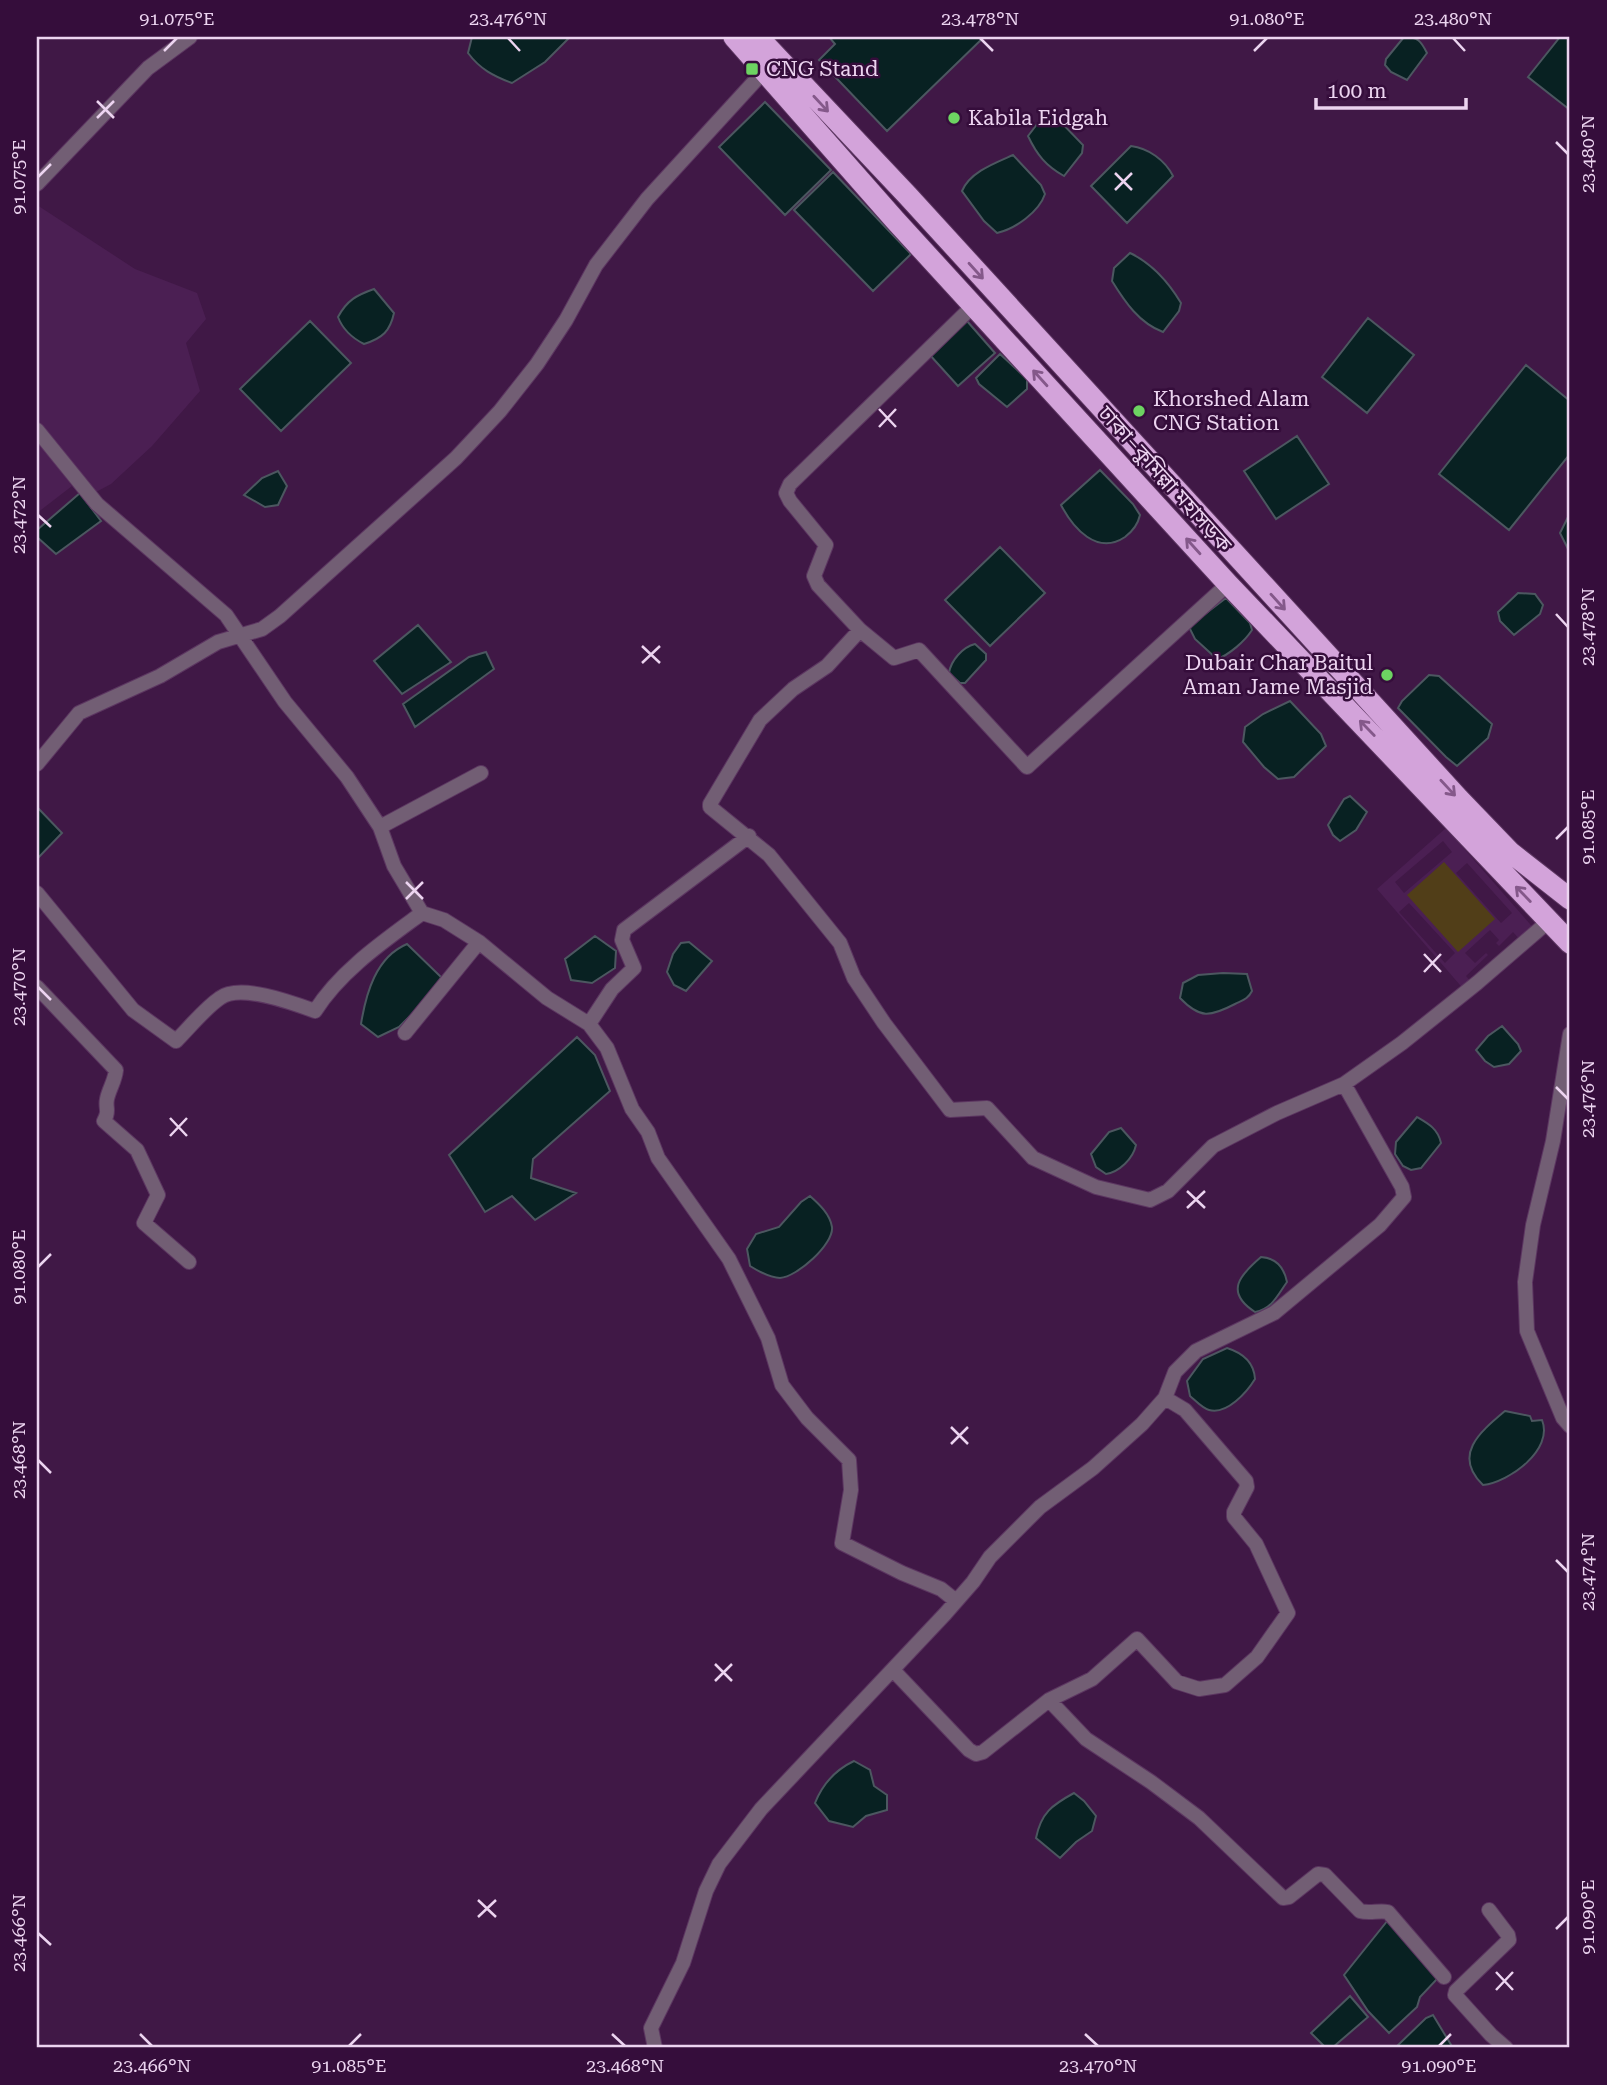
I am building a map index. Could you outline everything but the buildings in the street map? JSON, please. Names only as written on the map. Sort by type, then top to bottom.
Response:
[{"type":"highway","name":"ঢাকা–কুমিল্লা মহাসড়ক","points":[[734,37],[973,306],[1228,584],[1570,941]]},
{"type":"highway","name":"ঢাকা–কুমিল্লা মহাসড়ক","points":[[758,37],[908,196],[1459,799],[1510,852],[1569,899]]},
{"type":"highway","points":[[1549,921],[1569,899]]},
{"type":"street","points":[[37,184],[148,68],[190,37]]},
{"type":"street","points":[[37,764],[79,713],[160,676],[219,642],[262,629],[280,617],[456,457],[500,411],[537,364],[566,320],[596,264],[647,199],[765,69]]},
{"type":"street","points":[[973,306],[790,484],[786,493],[826,545],[814,576],[815,581],[860,630],[894,658],[919,650],[1027,767],[1228,584]]},
{"type":"street","points":[[37,430],[97,504],[226,615],[285,702],[346,777],[380,827],[394,866],[422,913],[444,920],[479,942],[547,998],[589,1024],[607,1048],[632,1109],[648,1132],[658,1158],[729,1259],[768,1338],[782,1385],[807,1418],[849,1460],[851,1490],[842,1543],[941,1589],[956,1601]]},
{"type":"street","points":[[860,630],[827,667],[793,689],[760,720],[710,804],[713,810],[749,836],[769,855],[840,943],[854,978],[884,1023],[950,1110],[986,1108],[1033,1158],[1096,1187],[1150,1200],[1168,1191],[1213,1146],[1277,1113],[1344,1084],[1413,1035],[1549,921]]},
{"type":"street","points":[[380,827],[481,773]]},
{"type":"street","points":[[589,1024],[612,989],[634,968],[622,940],[624,930],[749,836]]},
{"type":"street","points":[[37,893],[133,1010],[176,1041],[221,997],[238,991],[288,1001],[315,1011],[324,997],[377,946],[422,913]]},
{"type":"street","points":[[405,1033],[479,942]]},
{"type":"street","points":[[37,987],[116,1070],[116,1080],[107,1099],[109,1112],[104,1121],[136,1150],[158,1195],[145,1223],[189,1262]]},
{"type":"street","points":[[1570,1034],[1553,1142],[1533,1225],[1525,1282],[1527,1331],[1563,1418],[1570,1426]]},
{"type":"street","points":[[655,2048],[651,2028],[684,1963],[706,1891],[719,1864],[761,1810],[956,1601],[990,1557],[1040,1507],[1093,1468],[1142,1424],[1165,1398],[1175,1372],[1196,1352],[1274,1313],[1380,1225],[1404,1197],[1402,1187],[1375,1136],[1344,1084]]},
{"type":"street","points":[[893,1670],[969,1750],[976,1754],[984,1752],[1049,1700],[1091,1679],[1137,1639],[1177,1682],[1199,1689],[1225,1685],[1257,1657],[1289,1612],[1256,1544],[1234,1517],[1234,1511],[1248,1487],[1246,1481],[1185,1410],[1165,1398]]},
{"type":"street","points":[[1049,1700],[1086,1739],[1199,1818],[1283,1898],[1289,1897],[1318,1874],[1325,1875],[1360,1911],[1388,1912],[1444,1977]]},
{"type":"street","points":[[1489,1910],[1509,1940],[1455,1995],[1490,2035],[1506,2048]]},
{"type":"shaded area","points":[[472,37],[570,37],[545,62],[512,83],[487,71],[473,59],[468,53]]},
{"type":"shaded area","points":[[829,37],[984,37],[887,131],[819,60],[835,44]]},
{"type":"shaded area","points":[[1404,37],[1418,40],[1427,53],[1407,80],[1391,72],[1385,65],[1386,59]]},
{"type":"shaded area","points":[[1560,37],[1570,37],[1570,110],[1528,77]]},
{"type":"shaded area","points":[[765,102],[831,170],[785,215],[719,147]]},
{"type":"shaded area","points":[[1055,116],[1083,145],[1082,153],[1064,176],[1043,159],[1028,136],[1038,123]]},
{"type":"shaded area","points":[[1131,146],[1144,149],[1155,156],[1173,176],[1127,223],[1091,186]]},
{"type":"shaded area","points":[[1013,155],[1041,185],[1045,194],[1025,219],[997,233],[984,221],[962,191],[977,173]]},
{"type":"shaded area","points":[[833,172],[911,254],[873,291],[794,210]]},
{"type":"shaded area","points":[[37,205],[135,269],[197,293],[206,319],[186,343],[200,391],[152,446],[111,484],[96,492],[37,426]]},
{"type":"shaded area","points":[[1130,253],[1159,274],[1181,303],[1179,311],[1163,332],[1140,317],[1112,281],[1114,268]]},
{"type":"shaded area","points":[[374,289],[394,313],[385,333],[364,344],[348,333],[338,317],[353,299]]},
{"type":"shaded area","points":[[1368,318],[1414,355],[1367,413],[1322,377]]},
{"type":"shaded area","points":[[310,321],[351,363],[281,431],[240,389]]},
{"type":"shaded area","points":[[967,321],[995,353],[958,386],[929,354]]},
{"type":"shaded area","points":[[1000,354],[1027,379],[1027,389],[1007,407],[979,384],[976,378]]},
{"type":"shaded area","points":[[1526,365],[1570,401],[1570,454],[1509,530],[1439,474]]},
{"type":"shaded area","points":[[1297,436],[1329,484],[1276,519],[1244,471]]},
{"type":"shaded area","points":[[37,440],[72,486],[37,513]]},
{"type":"shaded area","points":[[1100,470],[1140,515],[1130,532],[1115,542],[1105,543],[1087,537],[1072,522],[1061,505]]},
{"type":"shaded area","points":[[278,471],[287,486],[278,505],[265,507],[244,495],[262,478]]},
{"type":"shaded area","points":[[80,493],[101,521],[56,554],[37,537],[37,530]]},
{"type":"shaded area","points":[[1570,513],[1570,553],[1560,533]]},
{"type":"shaded area","points":[[1000,547],[1045,593],[990,646],[945,600]]},
{"type":"shaded area","points":[[1518,593],[1535,594],[1543,605],[1540,614],[1514,635],[1500,621],[1498,612]]},
{"type":"shaded area","points":[[1226,598],[1250,623],[1252,630],[1236,647],[1217,659],[1195,639],[1190,629],[1192,624]]},
{"type":"shaded area","points":[[418,625],[451,662],[402,694],[374,661]]},
{"type":"shaded area","points":[[975,644],[986,654],[986,660],[965,683],[960,683],[949,673],[950,668],[962,651]]},
{"type":"shaded area","points":[[486,652],[494,669],[415,727],[403,704],[469,657]]},
{"type":"shaded area","points":[[1429,675],[1439,676],[1492,724],[1488,738],[1457,766],[1398,708]]},
{"type":"shaded area","points":[[1290,701],[1321,734],[1326,746],[1294,777],[1278,779],[1243,742],[1245,727],[1263,714]]},
{"type":"shaded area","points":[[1350,796],[1367,812],[1356,830],[1340,841],[1328,825],[1344,799]]},
{"type":"shaded area","points":[[37,807],[62,833],[37,859]]},
{"type":"shaded area","points":[[1446,828],[1536,931],[1466,992],[1377,889]],"holes":[[[1443,841],[1452,852],[1404,893],[1395,882]],[[1467,863],[1512,913],[1501,923],[1456,873]],[[1409,903],[1455,953],[1445,963],[1399,912]],[[1490,930],[1499,940],[1496,943],[1499,946],[1513,932],[1521,941],[1473,984],[1466,976],[1488,955],[1486,953],[1475,963],[1465,953]]]},
{"type":"shaded area","points":[[1444,862],[1495,919],[1458,952],[1407,895]]},
{"type":"shaded area","points":[[595,936],[616,951],[615,968],[592,983],[571,980],[565,959]]},
{"type":"shaded area","points":[[689,942],[712,961],[686,991],[674,985],[667,972],[673,954],[681,943]]},
{"type":"shaded area","points":[[407,944],[441,977],[436,990],[399,1027],[378,1037],[361,1024],[366,1000],[380,967],[396,950]]},
{"type":"shaded area","points":[[1247,974],[1252,991],[1249,996],[1219,1012],[1206,1014],[1194,1010],[1180,998],[1183,983],[1198,975]]},
{"type":"shaded area","points":[[1502,1026],[1521,1051],[1509,1064],[1494,1067],[1476,1050],[1488,1036]]},
{"type":"shaded area","points":[[577,1037],[595,1055],[610,1091],[533,1159],[531,1178],[576,1193],[535,1220],[512,1196],[485,1212],[449,1155]]},
{"type":"shaded area","points":[[1417,1117],[1435,1130],[1441,1143],[1421,1168],[1411,1170],[1403,1166],[1395,1154],[1396,1142]]},
{"type":"shaded area","points":[[1121,1128],[1136,1145],[1125,1164],[1106,1174],[1096,1167],[1091,1154],[1109,1132]]},
{"type":"shaded area","points":[[810,1196],[831,1222],[831,1234],[821,1250],[796,1272],[780,1278],[768,1276],[750,1266],[747,1249],[756,1234],[779,1227],[801,1202]]},
{"type":"shaded area","points":[[1261,1257],[1278,1264],[1287,1282],[1270,1305],[1255,1312],[1240,1298],[1238,1284],[1247,1270]]},
{"type":"shaded area","points":[[1227,1348],[1247,1359],[1255,1379],[1242,1396],[1229,1406],[1216,1411],[1209,1410],[1190,1396],[1187,1381],[1203,1359]]},
{"type":"shaded area","points":[[1505,1411],[1530,1416],[1532,1421],[1542,1420],[1542,1442],[1527,1463],[1505,1478],[1483,1485],[1474,1474],[1470,1454],[1479,1436]]},
{"type":"shaded area","points":[[854,1761],[870,1770],[874,1786],[887,1795],[887,1810],[866,1816],[853,1827],[829,1821],[815,1803],[830,1778]]},
{"type":"shaded area","points":[[1074,1793],[1096,1816],[1092,1831],[1060,1858],[1036,1838],[1044,1816]]},
{"type":"shaded area","points":[[1388,1920],[1438,1978],[1420,1997],[1417,2007],[1389,2033],[1368,2011],[1344,1975]]},
{"type":"shaded area","points":[[1350,1996],[1368,2017],[1332,2048],[1326,2048],[1311,2033]]},
{"type":"shaded area","points":[[1433,2015],[1453,2048],[1395,2048],[1426,2018]]},
{"type":"place","name":"CNG Stand","points":[[752,69]]},
{"type":"place","name":"Kabila Eidgah","points":[[954,118]]},
{"type":"place","name":"Khorshed Alam CNG Station","points":[[1139,411]]},
{"type":"place","name":"Dubair Char Baitul Aman Jame Masjid","points":[[1387,675]]}]
